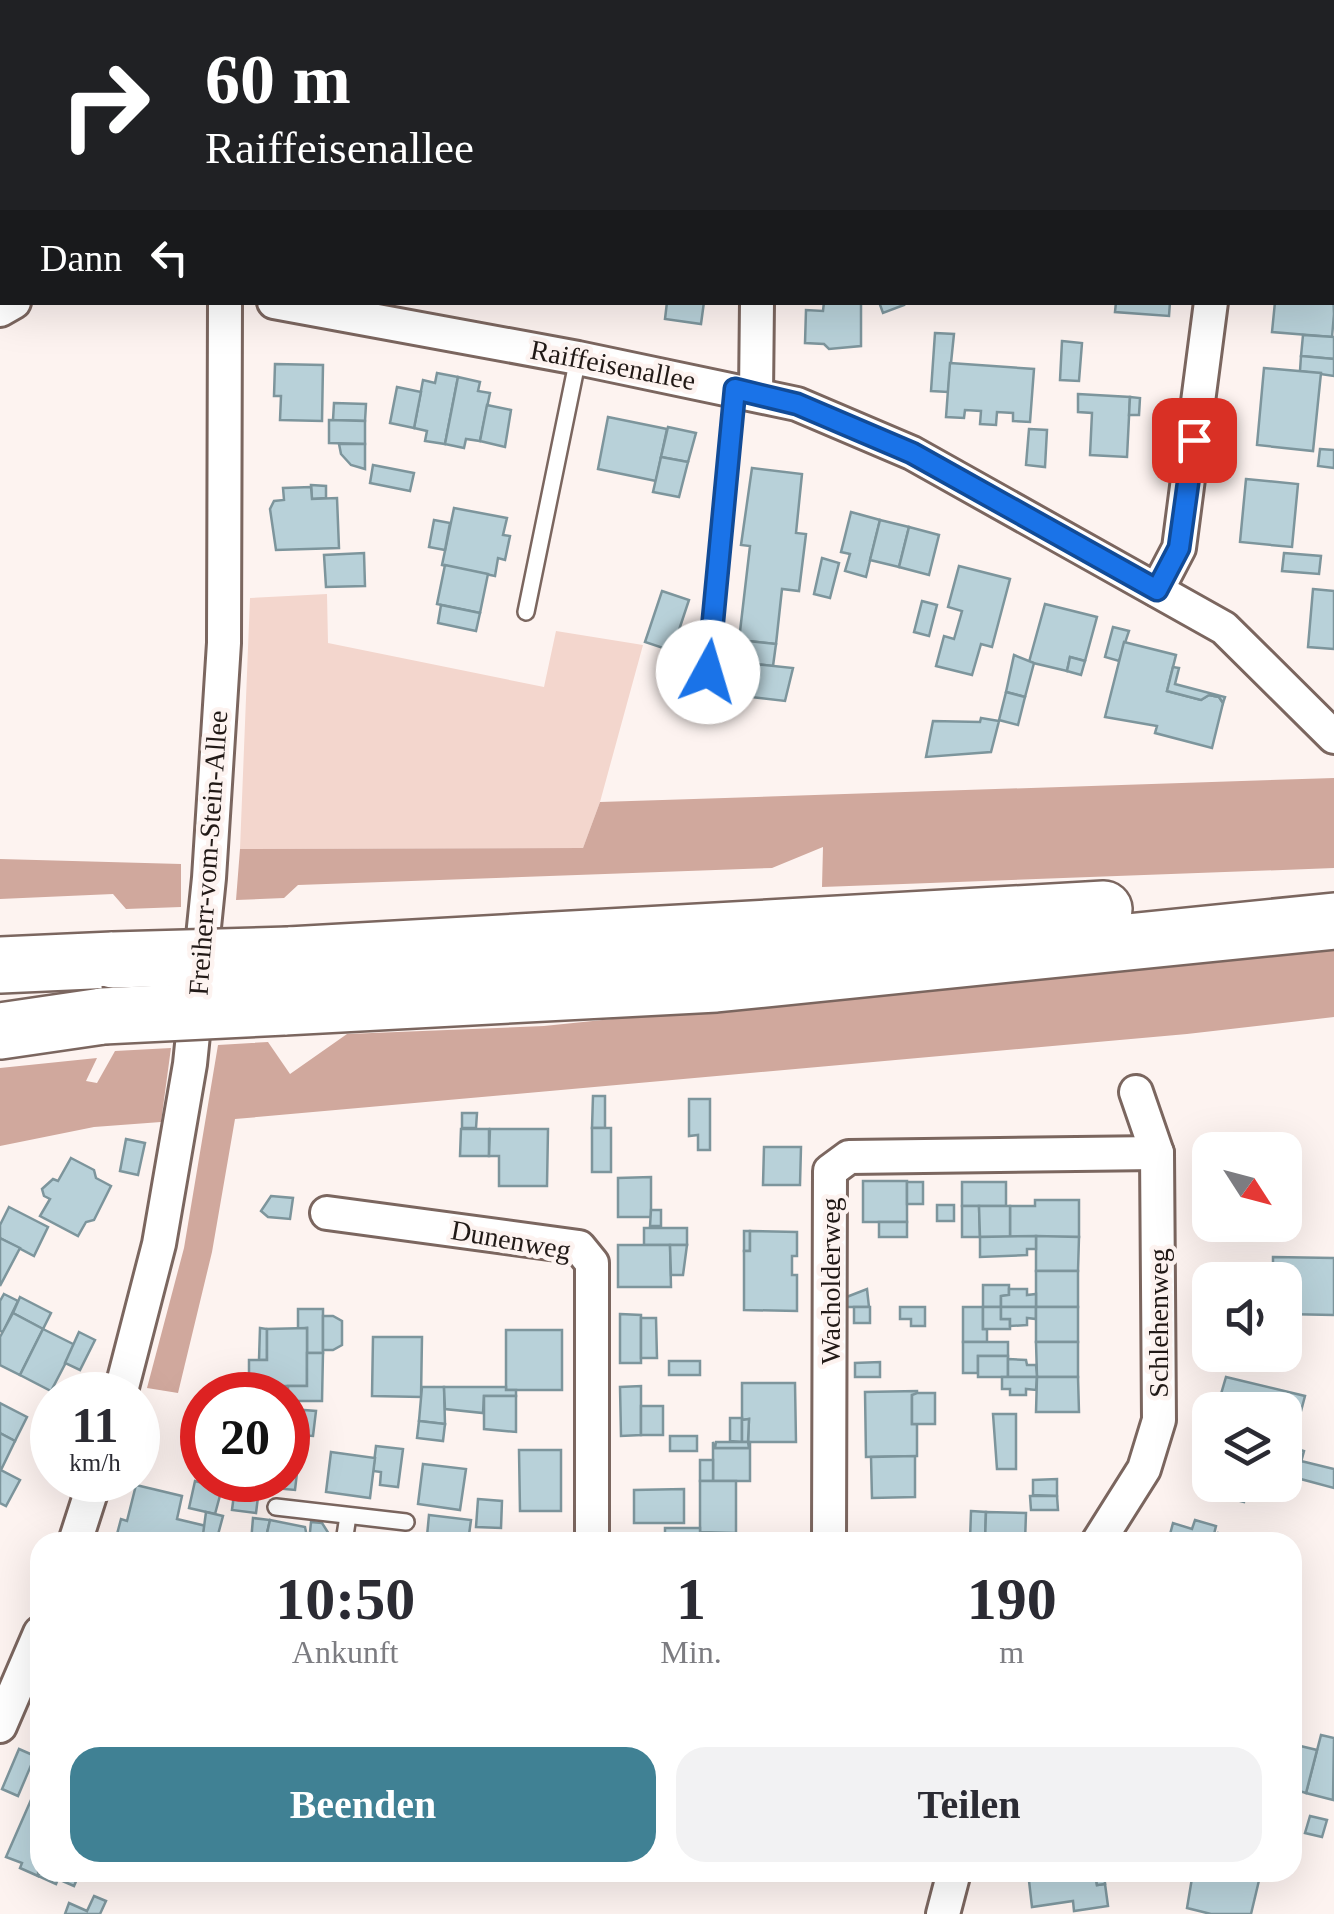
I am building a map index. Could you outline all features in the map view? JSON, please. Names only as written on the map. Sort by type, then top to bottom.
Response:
[{"type":"highway","points":[[0,1031],[286,981],[1334,897]]},
{"type":"highway","points":[[0,965],[113,960],[286,981],[716,984],[1334,921]]},
{"type":"highway","points":[[0,1018],[103,1016]]},
{"type":"street","name":"Freiherr-vom-Stein-Allee","points":[[126,1372],[159,1244],[190,1064],[209,878],[224,644],[225,305]]},
{"type":"street","name":"Raiffeisenallee","points":[[290,305],[578,358],[797,404],[912,453],[1224,628],[1334,737]]},
{"type":"street","points":[[745,392],[758,305]]},
{"type":"street","points":[[1157,590],[1179,548],[1211,305]]},
{"type":"street","name":"Schlehenweg","points":[[1104,1532],[1144,1468],[1159,1420],[1157,1153],[1136,1092]]},
{"type":"street","name":"Wacholderweg","points":[[829,1532],[830,1172],[849,1157],[1157,1153]]},
{"type":"street","name":"Dunenweg","points":[[328,1213],[580,1247],[592,1263],[592,1532]]},
{"type":"street","points":[[78,1532],[89,1502]]},
{"type":"street","points":[[0,1726],[30,1657]]},
{"type":"street","points":[[943,1914],[951,1882]]},
{"type":"lane","points":[[526,612],[578,358]]},
{"type":"lane","points":[[708,672],[745,392]]},
{"type":"lane","points":[[276,1506],[406,1522]]},
{"type":"lane","points":[[346,1532],[348,1516]]},
{"type":"shaded area","points":[[327,594],[328,643],[544,687],[556,631],[643,645],[600,802],[583,848],[240,849],[250,598]]},
{"type":"shaded area","points":[[1334,778],[1334,868],[822,887],[823,847],[772,868],[298,885],[284,898],[236,900],[240,849],[583,848],[600,802]]},
{"type":"shaded area","points":[[0,859],[181,864],[181,907],[126,909],[113,894],[0,899]]},
{"type":"shaded area","points":[[1334,945],[1334,1017],[1187,1034],[235,1119],[212,1252],[178,1393],[160,1390],[160,1372],[151,1372],[184,1248],[218,1045],[268,1042],[290,1074],[347,1034],[544,1026]]},
{"type":"shaded area","points":[[171,1048],[161,1122],[94,1127],[0,1146],[0,1068],[97,1058],[86,1081],[97,1083],[115,1051]]},
{"type":"building","points":[[667,305],[704,305],[701,324],[665,319]]},
{"type":"building","points":[[824,305],[861,305],[861,346],[829,349],[824,344],[805,343],[806,310],[823,311]]},
{"type":"building","points":[[880,305],[904,305],[883,313]]},
{"type":"building","points":[[1116,305],[1170,305],[1169,316],[1115,312]]},
{"type":"building","points":[[1275,305],[1334,305],[1332,337],[1272,332]]},
{"type":"building","points":[[935,333],[954,334],[948,392],[931,391]]},
{"type":"building","points":[[1303,335],[1334,337],[1334,359],[1301,356]]},
{"type":"building","points":[[1062,341],[1082,343],[1079,381],[1060,380]]},
{"type":"building","points":[[1301,356],[1334,359],[1334,376],[1300,371]]},
{"type":"building","points":[[950,363],[1034,369],[1030,422],[1013,421],[1013,413],[997,412],[996,425],[980,424],[981,411],[965,410],[964,418],[946,417]]},
{"type":"building","points":[[275,364],[323,365],[322,421],[280,420],[281,396],[274,396]]},
{"type":"building","points":[[1264,368],[1321,373],[1313,451],[1257,445]]},
{"type":"building","points":[[437,373],[458,377],[445,444],[425,441],[427,431],[414,428],[423,380],[435,383]]},
{"type":"building","points":[[458,377],[480,382],[478,391],[490,393],[480,441],[466,439],[464,448],[445,444]]},
{"type":"building","points":[[397,387],[421,392],[414,428],[390,423]]},
{"type":"building","points":[[1078,394],[1130,397],[1127,457],[1090,455],[1092,413],[1078,412]]},
{"type":"building","points":[[1130,397],[1140,398],[1139,415],[1129,415]]},
{"type":"building","points":[[334,403],[366,404],[365,421],[333,420]]},
{"type":"building","points":[[487,405],[511,410],[505,447],[480,441]]},
{"type":"building","points":[[608,417],[667,429],[656,481],[598,469]]},
{"type":"building","points":[[329,420],[365,421],[365,444],[329,443]]},
{"type":"building","points":[[668,427],[696,433],[688,462],[661,457]]},
{"type":"building","points":[[1029,429],[1047,430],[1045,467],[1026,465]]},
{"type":"building","points":[[339,444],[365,444],[365,469],[351,465],[341,454]]},
{"type":"building","points":[[1320,449],[1334,450],[1334,468],[1318,466]]},
{"type":"building","points":[[661,457],[688,462],[679,497],[653,492]]},
{"type":"building","points":[[373,465],[414,473],[410,491],[370,483]]},
{"type":"building","points":[[752,468],[802,474],[796,533],[806,534],[799,591],[782,589],[776,644],[739,640],[750,546],[741,545]]},
{"type":"building","points":[[1246,479],[1298,484],[1292,547],[1240,542]]},
{"type":"building","points":[[311,485],[326,486],[326,498],[312,499]]},
{"type":"building","points":[[311,487],[312,499],[337,498],[339,548],[276,550],[270,509],[274,501],[284,500],[283,488]]},
{"type":"building","points":[[454,508],[507,518],[503,535],[510,536],[505,560],[498,558],[495,576],[442,565]]},
{"type":"building","points":[[851,512],[880,520],[866,577],[845,571],[850,554],[841,552]]},
{"type":"building","points":[[434,520],[450,523],[445,550],[429,547]]},
{"type":"building","points":[[880,520],[909,527],[899,567],[870,560]]},
{"type":"building","points":[[909,527],[939,535],[929,575],[899,567]]},
{"type":"building","points":[[364,553],[365,586],[326,587],[324,555]]},
{"type":"building","points":[[1284,553],[1321,556],[1319,574],[1282,571]]},
{"type":"building","points":[[822,558],[839,563],[830,598],[814,594]]},
{"type":"building","points":[[445,565],[488,574],[480,613],[437,604]]},
{"type":"building","points":[[959,566],[1010,579],[992,647],[981,644],[972,675],[936,666],[944,636],[954,639],[962,611],[948,607]]},
{"type":"building","points":[[1313,589],[1334,591],[1334,649],[1308,647]]},
{"type":"building","points":[[662,591],[689,600],[672,651],[645,642]]},
{"type":"building","points":[[922,601],[937,605],[929,636],[914,632]]},
{"type":"building","points":[[1045,604],[1097,617],[1085,661],[1070,657],[1067,671],[1029,662]]},
{"type":"building","points":[[441,605],[480,613],[476,631],[438,623]]},
{"type":"building","points":[[1113,627],[1129,631],[1119,661],[1105,657]]},
{"type":"building","points":[[739,640],[776,644],[773,666],[737,662]]},
{"type":"building","points":[[1124,642],[1176,655],[1167,691],[1201,700],[1209,695],[1219,697],[1223,703],[1212,748],[1155,733],[1157,726],[1105,717]]},
{"type":"building","points":[[1014,655],[1034,663],[1025,697],[1006,692]]},
{"type":"building","points":[[1070,657],[1085,661],[1081,675],[1067,671]]},
{"type":"building","points":[[737,662],[793,668],[785,701],[733,695]]},
{"type":"building","points":[[1173,667],[1179,668],[1175,684],[1225,697],[1223,703],[1219,697],[1209,695],[1201,700],[1167,691]]},
{"type":"building","points":[[1006,692],[1025,697],[1018,725],[999,720]]},
{"type":"building","points":[[981,718],[999,721],[991,752],[926,757],[933,721],[980,722]]},
{"type":"building","points":[[593,1096],[605,1096],[605,1128],[592,1128]]},
{"type":"building","points":[[689,1099],[710,1099],[710,1150],[698,1150],[698,1135],[689,1136]]},
{"type":"building","points":[[462,1113],[477,1113],[476,1128],[462,1128]]},
{"type":"building","points":[[592,1128],[611,1128],[611,1172],[592,1172]]},
{"type":"building","points":[[461,1129],[489,1129],[489,1156],[460,1156]]},
{"type":"building","points":[[490,1129],[548,1129],[547,1186],[499,1186],[499,1156],[489,1156]]},
{"type":"building","points":[[126,1139],[145,1143],[138,1175],[120,1171]]},
{"type":"building","points":[[764,1147],[801,1147],[800,1185],[763,1185]]},
{"type":"building","points":[[71,1158],[94,1170],[96,1178],[111,1186],[94,1220],[86,1222],[78,1236],[40,1216],[50,1199],[42,1189],[53,1179],[58,1181]]},
{"type":"building","points":[[651,1177],[651,1217],[618,1217],[618,1178]]},
{"type":"building","points":[[863,1181],[907,1181],[907,1222],[863,1222]]},
{"type":"building","points":[[907,1182],[923,1182],[923,1204],[907,1204]]},
{"type":"building","points":[[962,1182],[1006,1182],[1006,1206],[962,1206]]},
{"type":"building","points":[[271,1196],[293,1198],[290,1219],[268,1217],[261,1211]]},
{"type":"building","points":[[1035,1200],[1079,1200],[1079,1237],[1010,1237],[1010,1206],[1035,1206]]},
{"type":"building","points":[[937,1205],[954,1205],[954,1221],[937,1221]]},
{"type":"building","points":[[962,1206],[979,1206],[980,1237],[962,1237]]},
{"type":"building","points":[[979,1206],[1010,1206],[1010,1237],[980,1237]]},
{"type":"building","points":[[9,1207],[48,1227],[34,1256],[0,1238],[0,1225]]},
{"type":"building","points":[[651,1210],[661,1210],[661,1226],[650,1226]]},
{"type":"building","points":[[879,1222],[907,1222],[907,1237],[879,1237]]},
{"type":"building","points":[[644,1228],[687,1228],[687,1245],[644,1245]]},
{"type":"building","points":[[744,1231],[750,1231],[750,1251],[744,1251]]},
{"type":"building","points":[[750,1231],[797,1232],[792,1275],[797,1275],[797,1311],[744,1310],[744,1251],[750,1251]]},
{"type":"building","points":[[1036,1236],[1079,1237],[1078,1271],[1036,1271]]},
{"type":"building","points":[[1036,1236],[1036,1249],[1027,1249],[1027,1255],[980,1257],[980,1237]]},
{"type":"building","points":[[0,1238],[20,1248],[0,1286]]},
{"type":"building","points":[[618,1245],[670,1245],[671,1287],[618,1287]]},
{"type":"building","points":[[670,1245],[687,1245],[683,1275],[671,1275]]},
{"type":"building","points":[[1273,1257],[1334,1258],[1334,1315],[1302,1314],[1302,1262],[1273,1262]]},
{"type":"building","points":[[1036,1271],[1078,1271],[1078,1307],[1036,1307]]},
{"type":"building","points":[[983,1285],[1009,1285],[1009,1295],[1001,1296],[1001,1307],[983,1307]]},
{"type":"building","points":[[867,1289],[869,1307],[843,1307],[844,1298]]},
{"type":"building","points":[[1009,1289],[1027,1289],[1027,1295],[1036,1294],[1036,1307],[1001,1307],[1001,1296],[1009,1295]]},
{"type":"building","points":[[4,1294],[18,1301],[3,1332],[0,1301]]},
{"type":"building","points":[[20,1297],[51,1313],[43,1329],[13,1313]]},
{"type":"building","points":[[854,1307],[870,1307],[870,1323],[854,1323]]},
{"type":"building","points":[[900,1307],[925,1307],[925,1326],[911,1326],[911,1319],[900,1319]]},
{"type":"building","points":[[963,1307],[983,1307],[987,1342],[963,1342]]},
{"type":"building","points":[[983,1307],[1001,1307],[1001,1319],[1010,1319],[1010,1329],[983,1329]]},
{"type":"building","points":[[1001,1307],[1036,1307],[1036,1319],[1027,1318],[1027,1325],[1010,1326],[1010,1319],[1001,1319]]},
{"type":"building","points":[[1036,1307],[1078,1307],[1078,1342],[1036,1342]]},
{"type":"building","points":[[298,1309],[323,1309],[323,1353],[307,1353],[307,1328],[298,1329]]},
{"type":"building","points":[[13,1313],[43,1329],[20,1375],[0,1365],[0,1337]]},
{"type":"building","points":[[620,1314],[641,1315],[641,1363],[620,1363]]},
{"type":"building","points":[[323,1316],[342,1321],[342,1345],[333,1350],[323,1350]]},
{"type":"building","points":[[641,1318],[656,1318],[657,1358],[641,1358]]},
{"type":"building","points":[[260,1328],[267,1329],[267,1360],[259,1360]]},
{"type":"building","points":[[307,1328],[307,1372],[249,1372],[249,1360],[267,1360],[267,1329]]},
{"type":"building","points":[[43,1329],[75,1345],[61,1372],[30,1372],[30,1380],[20,1375]]},
{"type":"building","points":[[506,1330],[562,1330],[562,1390],[506,1390]]},
{"type":"building","points":[[79,1332],[95,1340],[80,1370],[65,1363]]},
{"type":"building","points":[[373,1337],[422,1337],[421,1397],[372,1396]]},
{"type":"building","points":[[963,1342],[1008,1342],[1008,1356],[978,1356],[978,1373],[963,1373]]},
{"type":"building","points":[[1036,1342],[1078,1342],[1078,1377],[1037,1377]]},
{"type":"building","points":[[307,1353],[323,1353],[322,1401],[310,1401]]},
{"type":"building","points":[[978,1356],[1008,1356],[1008,1377],[978,1377]]},
{"type":"building","points":[[1008,1359],[1036,1365],[1037,1377],[1008,1377]]},
{"type":"building","points":[[669,1361],[700,1361],[700,1375],[669,1375]]},
{"type":"building","points":[[880,1362],[880,1377],[855,1377],[855,1363]]},
{"type":"building","points":[[1002,1377],[1037,1377],[1036,1390],[1026,1389],[1026,1395],[1010,1395],[1010,1389],[1002,1389]]},
{"type":"building","points":[[1037,1377],[1078,1377],[1079,1412],[1036,1412]]},
{"type":"building","points":[[1226,1377],[1288,1392],[1222,1392]]},
{"type":"building","points":[[742,1383],[795,1383],[796,1442],[748,1442],[749,1419],[742,1420]]},
{"type":"building","points":[[641,1386],[641,1435],[621,1436],[620,1387]]},
{"type":"building","points":[[422,1387],[444,1387],[445,1424],[419,1421]]},
{"type":"building","points":[[444,1387],[506,1387],[516,1390],[516,1396],[484,1396],[483,1413],[445,1409]]},
{"type":"building","points":[[917,1391],[917,1395],[912,1395],[912,1424],[917,1424],[917,1456],[866,1457],[865,1392]]},
{"type":"building","points":[[935,1393],[935,1424],[912,1424],[912,1395]]},
{"type":"building","points":[[484,1396],[516,1396],[516,1432],[484,1429]]},
{"type":"building","points":[[0,1403],[27,1417],[15,1441],[0,1433]]},
{"type":"building","points":[[641,1406],[663,1406],[663,1435],[641,1435]]},
{"type":"building","points":[[310,1410],[316,1411],[310,1436]]},
{"type":"building","points":[[993,1414],[1016,1414],[1016,1469],[997,1469]]},
{"type":"building","points":[[730,1418],[742,1418],[742,1442],[730,1441]]},
{"type":"building","points":[[749,1419],[748,1442],[742,1442],[742,1420]]},
{"type":"building","points":[[419,1421],[445,1424],[443,1441],[417,1438]]},
{"type":"building","points":[[0,1433],[15,1441],[1,1470],[20,1480],[6,1506],[0,1503]]},
{"type":"building","points":[[670,1436],[697,1436],[697,1451],[670,1451]]},
{"type":"building","points":[[750,1441],[750,1481],[713,1481],[713,1442],[715,1448],[749,1448]]},
{"type":"building","points":[[716,1442],[748,1442],[749,1448],[715,1448]]},
{"type":"building","points":[[376,1446],[403,1449],[398,1487],[380,1485],[381,1472],[373,1471]]},
{"type":"building","points":[[519,1450],[561,1450],[561,1511],[520,1511]]},
{"type":"building","points":[[331,1452],[375,1458],[370,1498],[326,1492]]},
{"type":"building","points":[[915,1456],[915,1497],[872,1498],[871,1457]]},
{"type":"building","points":[[700,1460],[713,1460],[713,1481],[700,1481]]},
{"type":"building","points":[[1302,1461],[1334,1469],[1334,1488],[1302,1479]]},
{"type":"building","points":[[423,1464],[466,1469],[460,1510],[418,1504]]},
{"type":"building","points":[[1057,1479],[1057,1496],[1033,1495],[1033,1480]]},
{"type":"building","points":[[700,1481],[736,1481],[736,1532],[700,1532]]},
{"type":"building","points":[[684,1489],[684,1523],[634,1523],[634,1490]]},
{"type":"building","points":[[160,1491],[180,1496],[177,1519],[206,1526],[204,1532],[118,1532],[121,1519],[127,1521],[132,1502],[160,1502]]},
{"type":"building","points":[[1030,1496],[1057,1496],[1058,1510],[1031,1510]]},
{"type":"building","points":[[478,1499],[502,1501],[501,1528],[476,1527]]},
{"type":"building","points":[[190,1502],[218,1502],[215,1514],[189,1508]]},
{"type":"building","points":[[233,1502],[257,1502],[256,1513],[232,1510]]},
{"type":"building","points":[[971,1511],[986,1512],[985,1532],[970,1532]]},
{"type":"building","points":[[206,1512],[223,1516],[219,1532],[203,1532]]},
{"type":"building","points":[[986,1512],[1026,1513],[1025,1532],[985,1532]]},
{"type":"building","points":[[429,1515],[471,1520],[469,1532],[427,1532]]},
{"type":"building","points":[[253,1518],[270,1520],[267,1532],[252,1532]]},
{"type":"building","points":[[270,1520],[305,1527],[306,1532],[267,1532]]},
{"type":"building","points":[[1195,1520],[1216,1526],[1214,1532],[1171,1532],[1173,1523],[1192,1529]]},
{"type":"building","points":[[311,1522],[322,1523],[328,1532],[310,1532]]},
{"type":"building","points":[[665,1528],[700,1528],[700,1532],[665,1532]]},
{"type":"building","points":[[1321,1735],[1334,1738],[1333,1800],[1306,1793]]},
{"type":"building","points":[[1302,1746],[1317,1750],[1306,1793],[1302,1792]]},
{"type":"building","points":[[19,1749],[30,1754],[30,1768],[18,1796],[2,1789]]},
{"type":"building","points":[[30,1802],[30,1872],[20,1868],[22,1863],[6,1857]]},
{"type":"building","points":[[1310,1816],[1327,1820],[1322,1837],[1305,1833]]},
{"type":"building","points":[[1029,1882],[1105,1884],[1108,1906],[1074,1911],[1073,1901],[1032,1907]]},
{"type":"building","points":[[1191,1882],[1259,1882],[1251,1914],[1211,1914],[1187,1908]]},
{"type":"building","points":[[94,1896],[106,1901],[100,1914],[65,1914],[69,1903],[87,1911]]},
{"type":"route","points":[[708,672],[735,389],[797,404],[912,453],[1157,590],[1179,548],[1194,440]]}]
